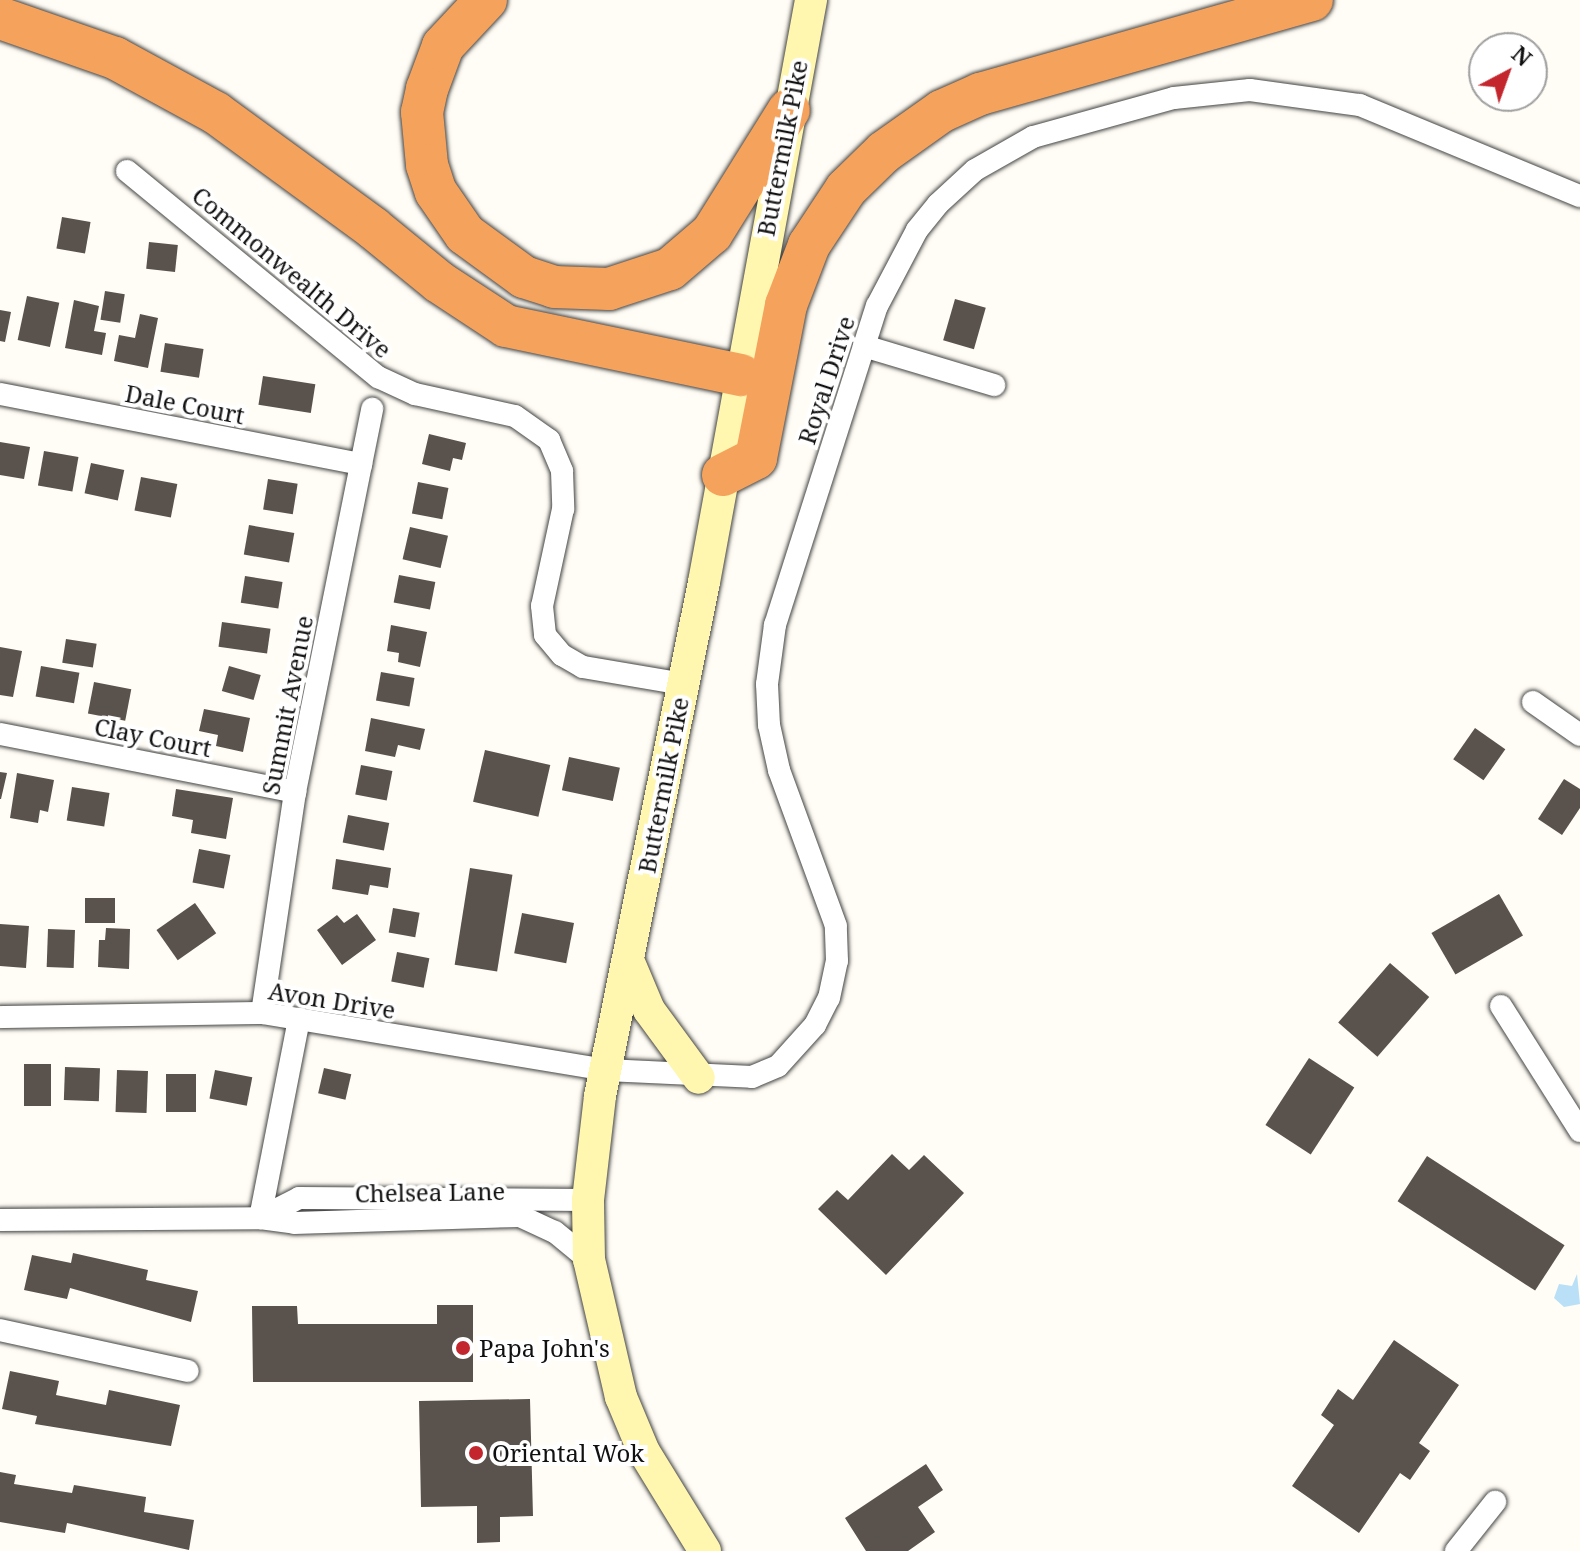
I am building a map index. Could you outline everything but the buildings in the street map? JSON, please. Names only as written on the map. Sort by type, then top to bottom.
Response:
[{"type":"highway","points":[[486,0],[443,46],[427,89],[422,112],[427,165],[436,192],[465,234],[524,277],[554,287],[609,289],[670,269],[712,233],[789,110]]},
{"type":"highway","points":[[723,475],[756,458],[786,305],[809,245],[846,189],[884,152],[942,111],[980,94],[1312,0]]},
{"type":"highway","points":[[0,18],[115,58],[216,113],[373,228],[451,292],[506,326],[741,375]]},
{"type":"main road","name":"Buttermilk Pike","points":[[705,1551],[644,1452],[621,1397],[589,1260],[588,1200],[606,1070],[684,684],[811,0]]},
{"type":"main road","points":[[628,960],[649,1010],[699,1078]]},
{"type":"street","name":"Royal Drive","points":[[606,1070],[699,1078],[752,1077],[778,1066],[815,1025],[835,973],[836,926],[779,770],[767,684],[775,625],[864,346],[889,281],[917,230],[975,170],[1033,137],[1174,98],[1250,90],[1325,96],[1360,105],[1580,196]]},
{"type":"street","name":"Commonwealth Drive","points":[[127,171],[378,377],[415,394],[515,416],[549,440],[562,471],[563,509],[542,606],[545,635],[562,655],[583,667],[684,684]]},
{"type":"street","points":[[864,346],[994,385]]},
{"type":"street","name":"Dale Court","points":[[0,394],[361,464]]},
{"type":"street","name":"Summit Avenue","points":[[262,1013],[295,792],[372,409]]},
{"type":"street","points":[[1533,702],[1580,735]]},
{"type":"street","name":"Clay Court","points":[[0,734],[295,792]]},
{"type":"street","points":[[1501,1006],[1580,1131]]},
{"type":"street","name":"Avon Drive","points":[[0,1017],[262,1013],[606,1070]]},
{"type":"street","points":[[260,1218],[299,1019]]},
{"type":"street","name":"Chelsea Lane","points":[[260,1218],[299,1198],[588,1200]]},
{"type":"street","name":"Chelsea Lane","points":[[0,1220],[260,1218],[294,1223],[520,1216],[555,1232],[589,1260]]},
{"type":"street","points":[[0,1330],[188,1371]]},
{"type":"street","points":[[1456,1551],[1495,1502],[1474,1551]]},
{"type":"water","points":[[1577,1274],[1580,1304],[1564,1307],[1554,1298],[1559,1284],[1572,1286]]},
{"type":"place","name":"Papa John's","points":[[463,1348]]},
{"type":"place","name":"Oriental Wok","points":[[476,1453]]}]
